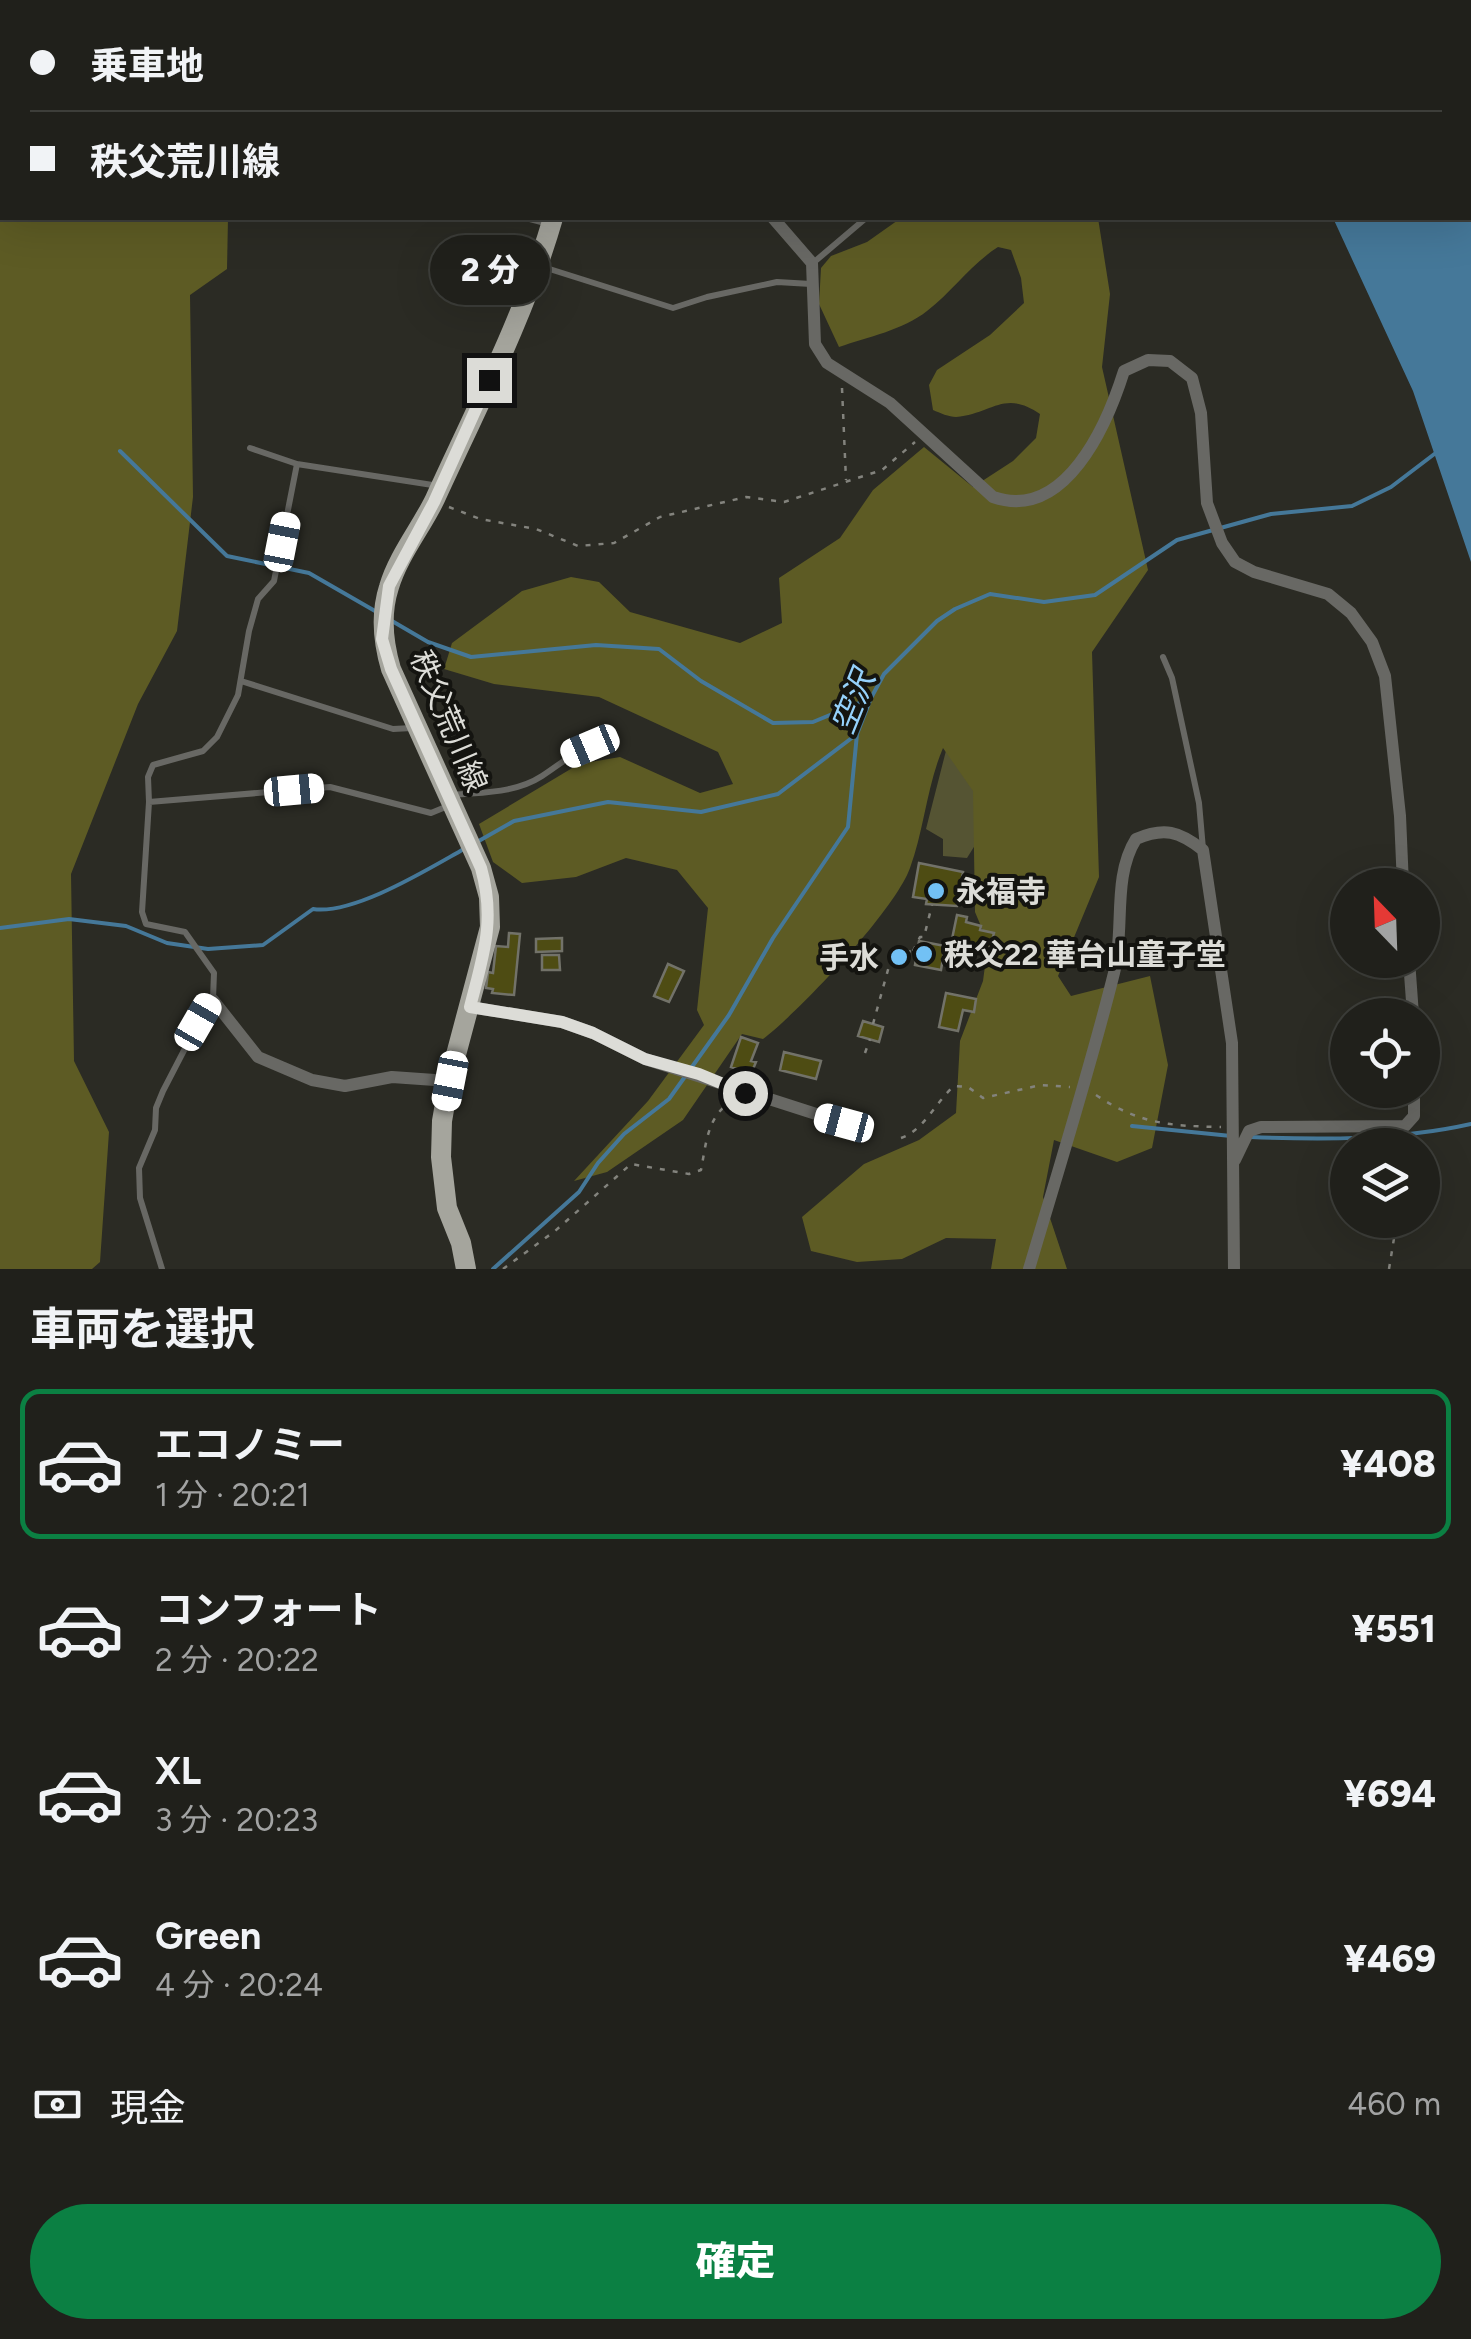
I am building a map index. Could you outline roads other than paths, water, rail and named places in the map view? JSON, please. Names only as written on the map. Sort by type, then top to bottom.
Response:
[{"type":"main road","name":"秩父荒川線","points":[[466,1269],[448,1208],[441,1157],[442,1121],[490,927],[490,897],[481,868],[391,669],[382,639],[389,586],[437,494],[539,266],[552,221]]},
{"type":"street","points":[[774,220],[812,264],[815,344],[827,363],[890,403],[925,432],[977,486],[1008,502],[1024,502],[1054,488],[1085,456],[1109,419],[1124,372],[1148,360],[1170,361],[1192,378],[1201,413],[1207,503],[1222,543],[1235,562],[1254,572],[1328,594],[1351,613],[1372,642],[1385,676],[1402,868]]},
{"type":"street","points":[[1029,1269],[1085,1088],[1114,972],[1124,857],[1136,838],[1166,830],[1184,835],[1203,850],[1232,1043],[1234,1269]]},
{"type":"street","points":[[211,1002],[258,1057],[312,1080],[345,1086],[392,1077],[450,1081]]},
{"type":"street","points":[[470,1007],[562,1022],[645,1059],[844,1123]]},
{"type":"street","points":[[1234,1162],[1250,1131],[1262,1127],[1405,1126],[1414,1116],[1414,1108]]},
{"type":"lane","points":[[812,264],[864,220]]},
{"type":"lane","points":[[539,266],[673,308],[707,296],[777,282],[812,284]]},
{"type":"lane","points":[[250,448],[298,464],[437,494]]},
{"type":"lane","points":[[162,1269],[140,1198],[139,1168],[154,1130],[162,1091],[211,1002],[214,973],[186,932],[146,924],[142,912],[150,802],[148,777],[153,765],[203,751],[218,737],[238,695],[258,600],[274,581],[298,464]]},
{"type":"lane","points":[[1163,657],[1172,678],[1199,803],[1203,850]]},
{"type":"lane","points":[[241,681],[393,729],[419,728]]},
{"type":"lane","points":[[150,802],[330,788],[431,813],[450,800],[515,789],[590,746]]},
{"type":"water","points":[[1334,220],[1471,220],[1471,562],[1413,391]]},
{"type":"waterway","points":[[120,451],[227,556],[309,573],[375,611]]},
{"type":"waterway","name":"空沢","points":[[493,1269],[579,1192],[624,1134],[669,1099],[729,1015],[773,938],[848,827],[857,734],[871,698],[884,674],[937,621],[990,594],[1044,602],[1095,595],[1177,540],[1271,514],[1352,506],[1391,487],[1437,452]]},
{"type":"waterway","points":[[392,621],[428,642],[471,657],[596,645],[659,649],[701,681],[773,723],[813,722],[871,698]]},
{"type":"waterway","points":[[477,842],[514,821],[608,802],[701,812],[778,794],[857,734]]},
{"type":"waterway","points":[[0,928],[69,919],[126,926],[167,943],[208,949],[263,945],[313,909],[330,909],[369,898],[464,849]]},
{"type":"waterway","points":[[1251,1137],[1361,1138],[1471,1124]]},
{"type":"waterway","points":[[1132,1126],[1231,1136]]},
{"type":"place","name":"永福寺","points":[[936,891]]},
{"type":"place","name":"秩父22 華台山童子堂","points":[[924,954]]},
{"type":"place","name":"手水","points":[[899,957]]}]
